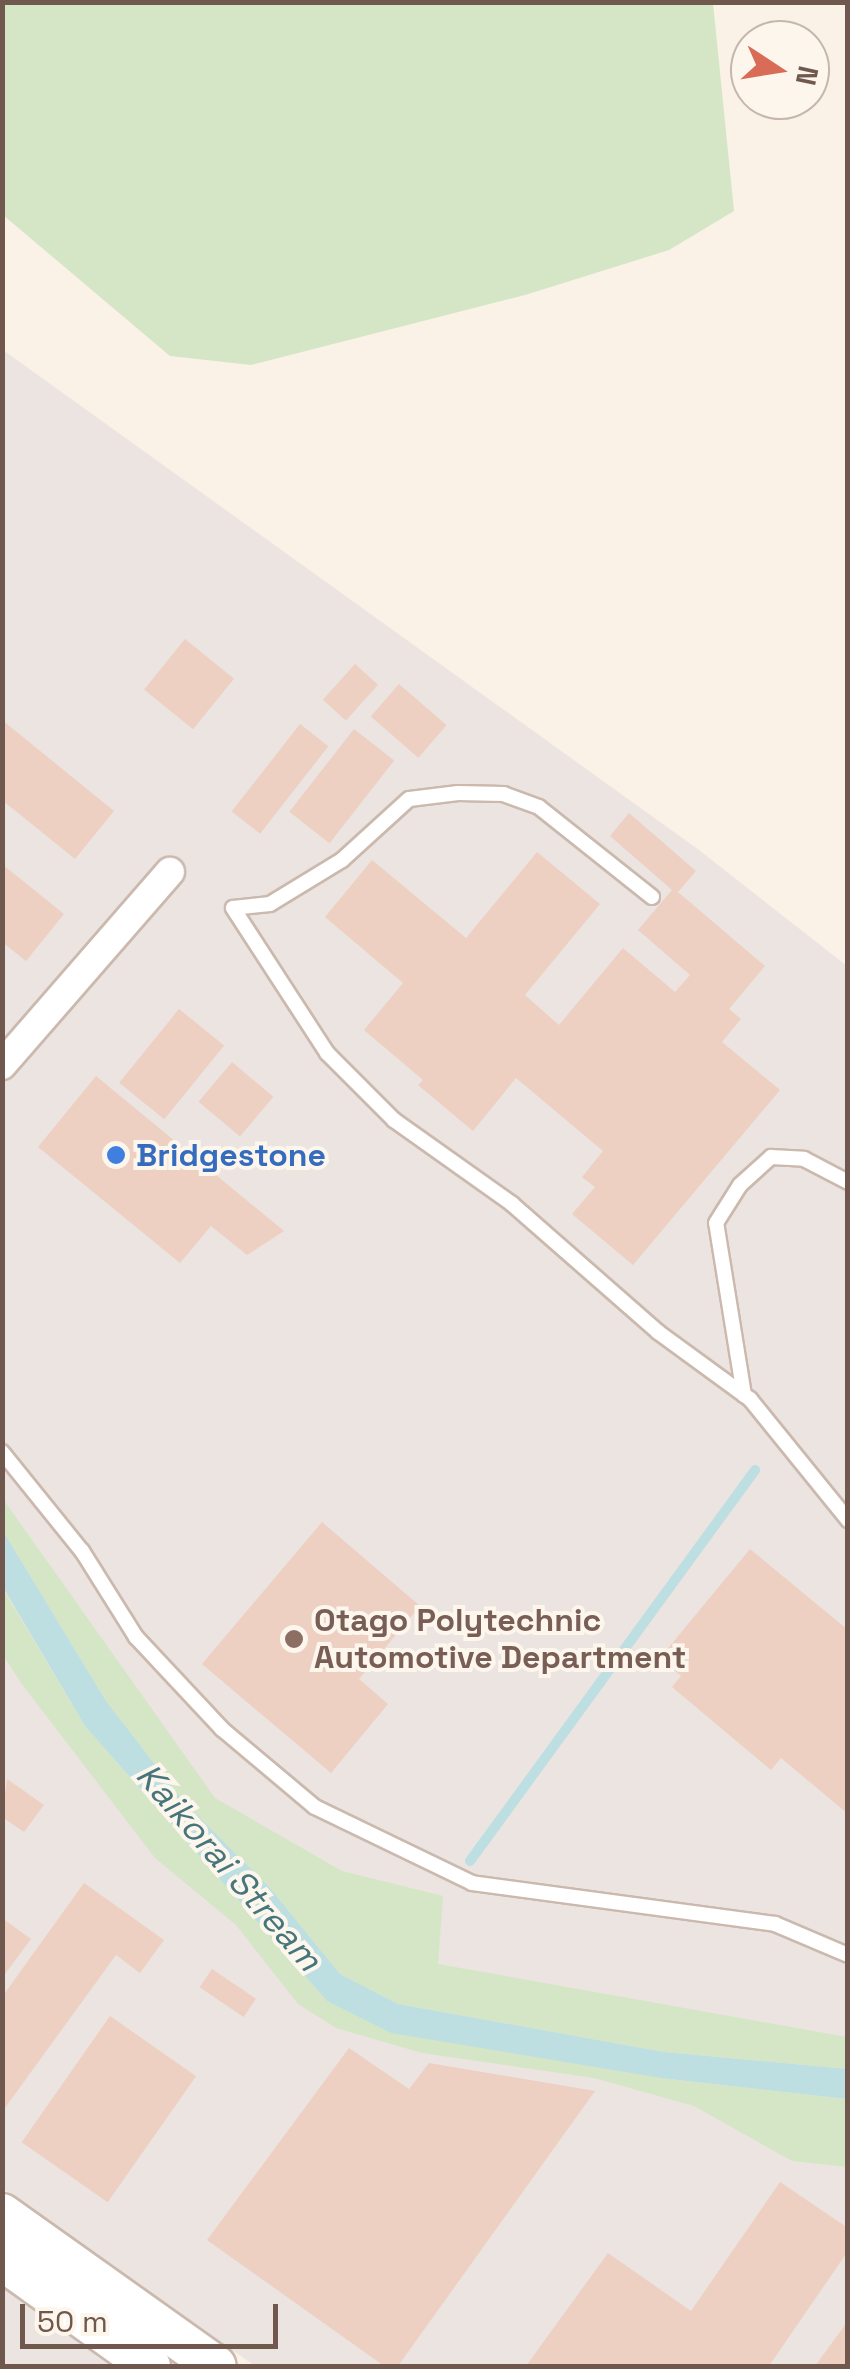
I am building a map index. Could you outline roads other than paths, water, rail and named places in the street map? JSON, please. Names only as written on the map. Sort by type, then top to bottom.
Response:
[{"type":"main road","points":[[2,2214],[216,2366]]},
{"type":"main road","points":[[2,2260],[150,2366]]},
{"type":"street","points":[[2,1065],[170,872]]},
{"type":"lane","points":[[652,897],[539,807],[504,794],[458,793],[409,799],[342,860],[270,904],[233,908],[326,1054],[394,1120],[512,1204],[658,1332],[744,1395],[848,1520]]},
{"type":"lane","points":[[744,1395],[716,1222],[740,1186],[771,1157],[804,1158],[848,1182]]},
{"type":"lane","points":[[2,1452],[82,1551],[136,1638],[222,1730],[315,1808],[472,1883],[775,1924],[848,1955]]},
{"type":"water","name":"Kaikorai Stream","points":[[3,1531],[106,1701],[182,1800],[270,1888],[340,1974],[398,2004],[664,2052],[847,2069],[847,2099],[661,2078],[391,2033],[327,2001],[85,1726],[3,1587]]},
{"type":"waterway","points":[[470,1861],[755,1470]]},
{"type":"place","name":"Bridgestone","points":[[116,1155]]},
{"type":"place","name":"Otago Polytechnic Automotive Department","points":[[294,1639]]}]
